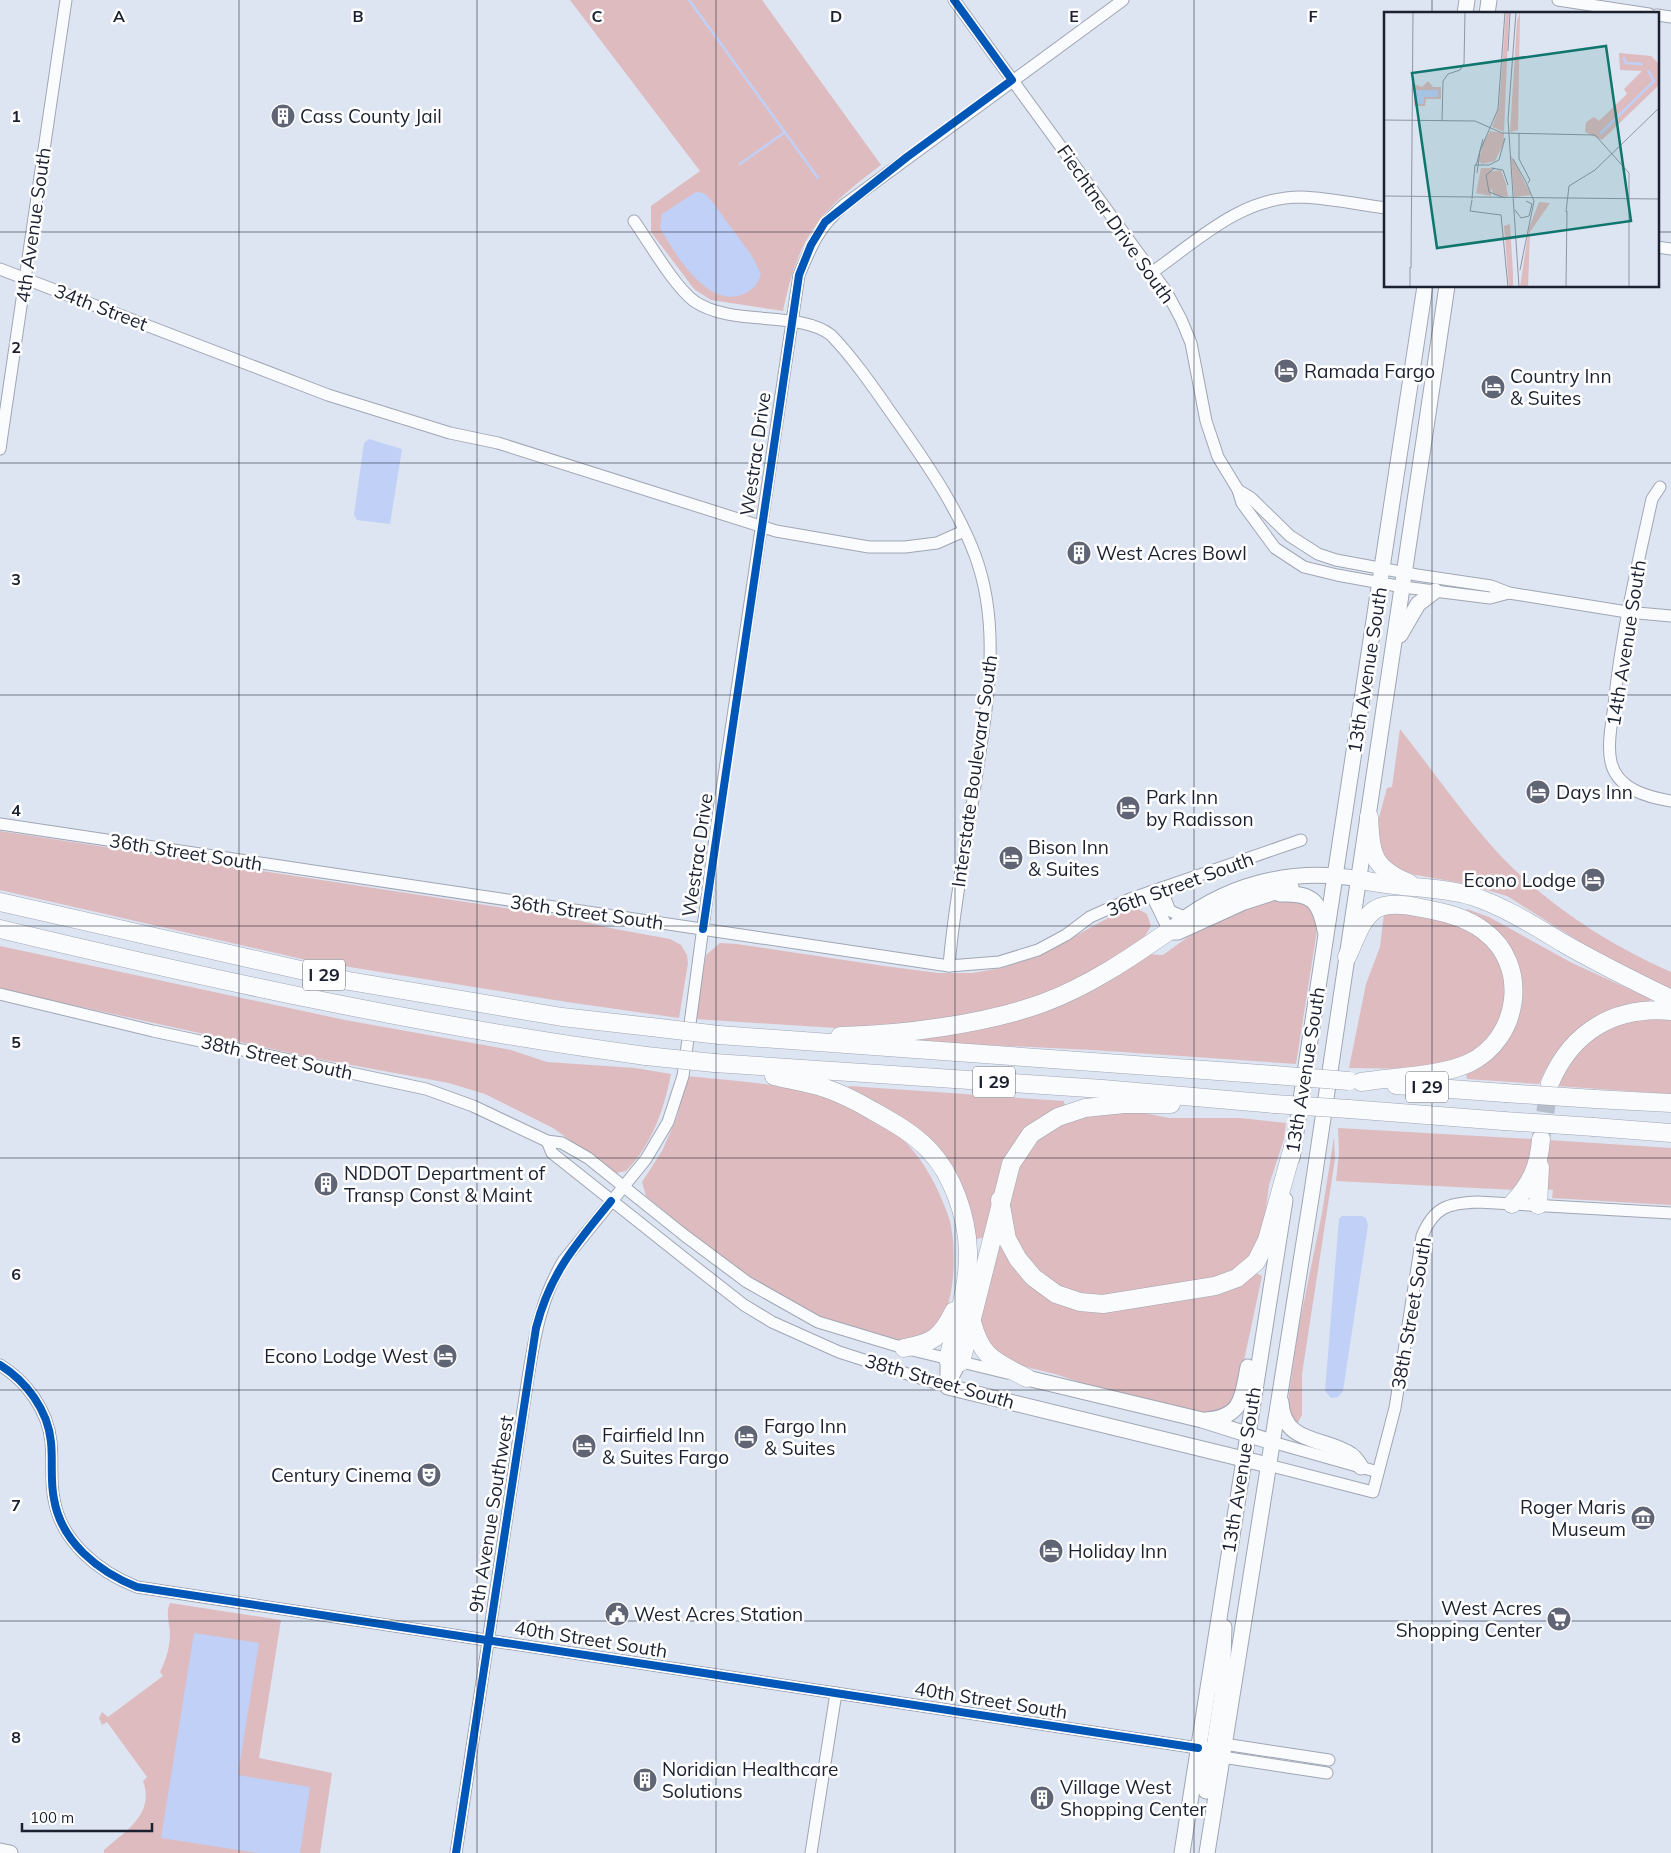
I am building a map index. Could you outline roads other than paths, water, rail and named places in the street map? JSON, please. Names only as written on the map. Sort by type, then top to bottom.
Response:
[{"type":"highway","points":[[1369,817],[1371,849],[1375,858],[1394,877],[1422,888]]},
{"type":"highway","points":[[1358,885],[1374,884],[1422,888],[1470,896],[1506,909],[1573,948],[1671,999]]},
{"type":"highway","name":"I 29","points":[[0,902],[349,981],[562,1017],[783,1041],[1505,1093],[1671,1103]]},
{"type":"highway","points":[[1347,957],[1365,920],[1377,909],[1390,905],[1412,906],[1453,915],[1485,931],[1498,946],[1510,965],[1514,986],[1513,1008],[1506,1027],[1490,1048],[1470,1063],[1440,1072],[1355,1081]]},
{"type":"highway","name":"I 29","points":[[0,929],[356,1008],[557,1044],[646,1056],[719,1064],[1103,1089],[1274,1104],[1671,1133]]},
{"type":"highway","points":[[783,1041],[810,1036],[858,1035],[932,1027],[1002,1016],[1044,1003],[1082,985],[1125,961],[1169,931]]},
{"type":"highway","points":[[0,938],[98,952]]},
{"type":"highway","points":[[1550,1083],[1564,1054],[1596,1026],[1629,1013],[1671,1011]]},
{"type":"highway","points":[[719,1064],[825,1088],[852,1099],[906,1131],[930,1150],[947,1175],[964,1215],[968,1252],[955,1360]]},
{"type":"highway","points":[[955,1360],[972,1322],[1000,1200],[1011,1164],[1032,1134],[1058,1117],[1084,1108],[1124,1104],[1162,1105],[1219,1098]]},
{"type":"highway","points":[[1538,1205],[1540,1139]]},
{"type":"highway","points":[[1000,1200],[1008,1238],[1018,1259],[1033,1277],[1056,1294],[1080,1302],[1103,1304],[1215,1286],[1237,1278],[1256,1262],[1266,1240],[1293,1147]]},
{"type":"highway","points":[[1512,1204],[1532,1179],[1539,1157]]},
{"type":"highway","points":[[904,1348],[928,1344],[940,1334],[963,1293]]},
{"type":"highway","points":[[972,1322],[977,1341],[985,1353],[995,1361],[1027,1378]]},
{"type":"main road","name":"13th Avenue South","points":[[1182,1853],[1246,1434],[1335,881],[1425,288]]},
{"type":"main road","name":"13th Avenue South","points":[[1207,1853],[1369,817],[1447,288]]},
{"type":"main road","points":[[1418,339],[1426,342],[1430,353],[1426,380],[1427,425]]},
{"type":"main road","points":[[1394,650],[1410,616],[1418,604],[1435,591]]},
{"type":"main road","points":[[1169,931],[1185,917],[1218,896],[1252,885],[1307,875],[1358,885]]},
{"type":"main road","points":[[1169,931],[1178,932],[1263,894],[1304,885],[1335,881]]},
{"type":"main road","points":[[1263,894],[1306,895],[1314,901],[1321,912],[1326,938]]},
{"type":"main road","points":[[1202,1420],[1225,1417],[1239,1405],[1256,1334],[1272,1281]]},
{"type":"main road","points":[[948,1387],[955,1360]]},
{"type":"main road","name":"38th Street South","points":[[1027,1378],[1202,1420],[1272,1442]]},
{"type":"main road","name":"38th Street South","points":[[948,1387],[1243,1457],[1268,1465]]},
{"type":"main road","points":[[1280,1390],[1281,1409],[1289,1426],[1309,1439],[1351,1455],[1361,1467]]},
{"type":"main road","points":[[1223,1751],[1216,1748],[1215,1741],[1223,1678],[1224,1578]]},
{"type":"main road","points":[[1198,1748],[1205,1749],[1210,1759],[1202,1817],[1201,1853]]},
{"type":"main road","points":[[0,1852],[10,1853]]},
{"type":"street","name":"4th Avenue South","points":[[0,449],[66,0]]},
{"type":"street","name":"Fiechtner Drive South","points":[[954,0],[1154,271],[1181,318],[1193,350],[1210,436],[1218,457],[1238,490],[1242,503],[1266,538],[1290,559],[1322,572],[1380,583],[1404,580]]},
{"type":"street","name":"Westrac Drive","points":[[624,1186],[646,1159],[668,1122],[679,1092],[762,527],[790,322],[799,275],[811,245],[824,222],[907,157],[1123,0]]},
{"type":"street","points":[[1558,0],[1635,12]]},
{"type":"street","points":[[1658,15],[1671,17]]},
{"type":"street","points":[[1154,271],[1233,215],[1264,202],[1300,197],[1384,208]]},
{"type":"street","name":"Interstate Boulevard South","points":[[634,221],[681,288],[693,300],[709,309],[727,314],[790,322],[824,330],[838,343],[934,475],[946,494],[975,556],[988,612],[990,673],[972,805],[952,925],[949,966]]},
{"type":"street","points":[[1658,247],[1671,249]]},
{"type":"street","name":"34th Street","points":[[0,269],[328,395],[406,420],[498,443],[762,527],[870,547],[905,547],[937,543],[964,531]]},
{"type":"street","name":"14th Avenue South","points":[[1660,488],[1652,499],[1627,612],[1614,706],[1611,762],[1623,783],[1637,792],[1653,798],[1671,801]]},
{"type":"street","name":"Fiechtner Drive South","points":[[1238,490],[1251,498],[1290,536],[1306,548],[1336,560],[1383,567],[1404,580]]},
{"type":"street","points":[[1404,580],[1435,591],[1490,598],[1509,593]]},
{"type":"street","points":[[1404,580],[1491,586],[1509,593],[1627,612],[1671,616]]},
{"type":"street","name":"36th Street South","points":[[0,824],[949,966],[999,962],[1038,950],[1090,917],[1130,899],[1301,840]]},
{"type":"street","points":[[1156,890],[1170,911],[1185,917]]},
{"type":"street","points":[[1156,890],[1169,931]]},
{"type":"street","name":"38th Street South","points":[[0,994],[153,1031],[426,1089],[466,1102],[547,1142],[562,1143],[588,1158],[747,1282],[818,1322],[904,1348],[1027,1378]]},
{"type":"street","name":"38th Street South","points":[[547,1142],[552,1153],[744,1305],[772,1322],[839,1352],[948,1387]]},
{"type":"street","name":"9th Avenue Southwest","points":[[456,1853],[540,1312],[554,1277],[564,1260],[624,1186]]},
{"type":"street","name":"38th Street South","points":[[1268,1465],[1373,1492],[1395,1408],[1422,1236],[1435,1214],[1450,1204],[1478,1202],[1671,1213]]},
{"type":"street","name":"40th Street South","points":[[0,1365],[10,1371],[32,1394],[48,1427],[51,1441],[54,1499],[61,1522],[76,1545],[95,1565],[115,1579],[144,1589],[1198,1748]]},
{"type":"street","name":"38th Street South","points":[[1272,1442],[1378,1472]]},
{"type":"street","points":[[811,1853],[836,1693]]},
{"type":"street","points":[[1223,1751],[1329,1760]]},
{"type":"street","points":[[1223,1751],[1327,1773]]},
{"type":"water","points":[[696,192],[704,193],[711,200],[752,256],[761,274],[756,284],[741,295],[728,297],[716,293],[704,285],[683,263],[660,228],[662,214]]},
{"type":"water","points":[[369,439],[402,449],[390,524],[357,520],[354,515],[364,443]]},
{"type":"water","points":[[1342,1216],[1362,1216],[1366,1218],[1368,1225],[1343,1391],[1338,1397],[1331,1398],[1325,1391],[1339,1219]]},
{"type":"water","points":[[194,1633],[259,1643],[238,1775],[310,1787],[300,1853],[258,1853],[161,1838]]},
{"type":"waterway","points":[[689,0],[818,178]]},
{"type":"waterway","points":[[740,164],[785,132]]},
{"type":"tunnel","points":[[1541,1139],[1550,1083]]},
{"type":"place","name":"Cass County Jail","points":[[283,116]]},
{"type":"place","name":"Ramada Fargo","points":[[1286,371]]},
{"type":"place","name":"Country Inn & Suites","points":[[1493,387]]},
{"type":"place","name":"West Acres Bowl","points":[[1079,553]]},
{"type":"place","name":"Days Inn","points":[[1538,792]]},
{"type":"place","name":"Park Inn by Radisson","points":[[1128,808]]},
{"type":"place","name":"Bison Inn & Suites","points":[[1011,858]]},
{"type":"place","name":"Econo Lodge","points":[[1593,880]]},
{"type":"place","name":"NDDOT Department of Transp Const & Maint","points":[[326,1184]]},
{"type":"place","name":"Econo Lodge West","points":[[445,1356]]},
{"type":"place","name":"Fargo Inn & Suites","points":[[746,1437]]},
{"type":"place","name":"Fairfield Inn & Suites Fargo","points":[[584,1446]]},
{"type":"place","name":"Century Cinema","points":[[429,1475]]},
{"type":"place","name":"Roger Maris Museum","points":[[1643,1518]]},
{"type":"place","name":"Holiday Inn","points":[[1051,1551]]},
{"type":"place","name":"West Acres Station","points":[[617,1614]]},
{"type":"place","name":"West Acres Shopping Center","points":[[1559,1619]]},
{"type":"place","name":"Noridian Healthcare Solutions","points":[[645,1780]]},
{"type":"place","name":"Village West Shopping Center","points":[[1042,1798]]}]
